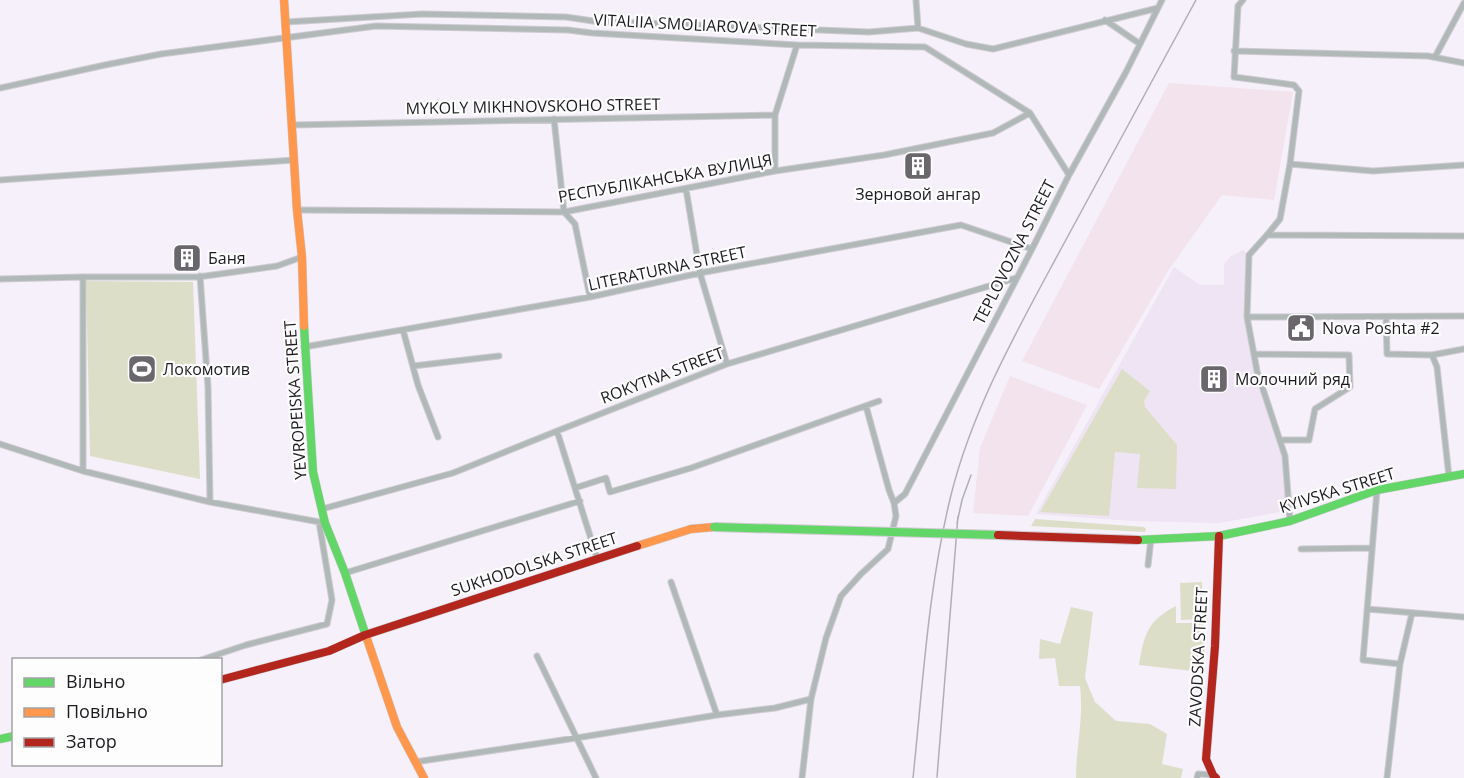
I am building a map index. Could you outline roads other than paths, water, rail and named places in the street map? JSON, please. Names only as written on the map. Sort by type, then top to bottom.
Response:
[{"type":"main road","name":"YEVROPEISKA STREET","points":[[284,0],[302,257],[304,347],[313,472],[322,509],[322,523],[345,573],[397,727],[424,778]]},
{"type":"main road","name":"KYIVSKA STREET","points":[[1138,540],[1219,536],[1290,521],[1377,490],[1464,474]]},
{"type":"main road","name":"SUKHODOLSKA STREET","points":[[222,679],[328,651],[365,635],[597,558],[691,530],[714,527],[1138,540]]},
{"type":"main road","name":"ZAVODSKA STREET","points":[[1215,777],[1206,759],[1215,646],[1219,536]]},
{"type":"street","points":[[916,0],[918,28]]},
{"type":"street","name":"TEPLOVOZNA STREET","points":[[894,503],[905,494],[1162,0]]},
{"type":"street","points":[[1243,0],[1238,6],[1234,77],[1294,85],[1299,92],[1280,219],[1249,255],[1247,317],[1257,371],[1285,456],[1290,521]]},
{"type":"street","points":[[1435,57],[1464,3]]},
{"type":"street","name":"VITALIIA SMOLIAROVA STREET","points":[[286,22],[422,14],[566,17],[593,21],[869,32],[918,28],[966,44],[993,49],[1158,8]]},
{"type":"street","points":[[1105,20],[1140,44]]},
{"type":"street","name":"VITALIIA SMOLIAROVA STREET","points":[[0,88],[161,54],[376,26],[568,30],[797,45],[925,47],[1030,113],[1069,175]]},
{"type":"street","points":[[775,171],[775,115],[797,45]]},
{"type":"street","points":[[1234,51],[1435,57],[1464,63]]},
{"type":"street","name":"РЕСПУБЛІКАНСЬКА ВУЛИЦЯ","points":[[297,210],[564,212],[775,171],[884,155],[993,133],[1030,113]]},
{"type":"street","name":"MYKOLY MIKHNOVSKOHO STREET","points":[[292,125],[775,115]]},
{"type":"street","points":[[554,119],[564,212],[575,224],[590,297]]},
{"type":"street","points":[[0,180],[294,160]]},
{"type":"street","points":[[1290,164],[1373,171],[1464,165]]},
{"type":"street","points":[[686,189],[700,273],[728,364]]},
{"type":"street","name":"LITERATURNA STREET","points":[[304,347],[590,297],[700,273],[961,225],[1032,249]]},
{"type":"street","points":[[1268,235],[1464,236]]},
{"type":"street","points":[[0,279],[200,276],[277,266],[302,257]]},
{"type":"street","points":[[200,276],[208,387],[210,502]]},
{"type":"street","points":[[83,277],[83,471]]},
{"type":"street","name":"ROKYTNA STREET","points":[[322,509],[453,473],[728,364],[1016,278]]},
{"type":"street","points":[[1247,317],[1464,316]]},
{"type":"street","points":[[1386,317],[1387,354],[1432,355],[1464,349]]},
{"type":"street","points":[[404,330],[418,385],[438,437]]},
{"type":"street","points":[[1254,354],[1349,355],[1350,387],[1315,409],[1310,440],[1280,440]]},
{"type":"street","points":[[1432,355],[1437,367],[1449,477]]},
{"type":"street","points":[[413,366],[499,356]]},
{"type":"street","points":[[576,488],[606,478],[610,492],[691,468],[879,401]]},
{"type":"street","points":[[802,778],[811,699],[826,638],[841,596],[888,549],[896,516],[866,406]]},
{"type":"street","points":[[557,431],[597,558]]},
{"type":"street","points":[[0,444],[83,471],[210,502],[322,523],[332,600],[327,624],[246,645],[207,658]]},
{"type":"street","points":[[1377,490],[1363,660],[1400,664]]},
{"type":"street","points":[[345,573],[580,501]]},
{"type":"street","points":[[1148,565],[1151,539]]},
{"type":"street","points":[[1301,549],[1372,548]]},
{"type":"street","points":[[671,582],[717,715]]},
{"type":"street","points":[[1367,609],[1464,617]]},
{"type":"street","points":[[1388,778],[1400,664],[1412,613]]},
{"type":"street","points":[[537,656],[596,778]]},
{"type":"street","points":[[415,762],[775,708],[811,699]]},
{"type":"street","points":[[1197,778],[1198,774],[1215,777]]},
{"type":"railway","points":[[913,778],[927,636],[937,565],[960,462],[984,399],[1014,337],[1196,0]]},
{"type":"railway","points":[[957,523],[971,475]]},
{"type":"railway","points":[[937,777],[958,516]]},
{"type":"place","name":"Зерновой ангар","points":[[918,166]]},
{"type":"place","name":"Баня","points":[[187,258]]},
{"type":"place","name":"Nova Poshta #2","points":[[1301,328]]},
{"type":"place","name":"Локомотив","points":[[142,369]]},
{"type":"place","name":"Молочний ряд","points":[[1214,379]]}]
